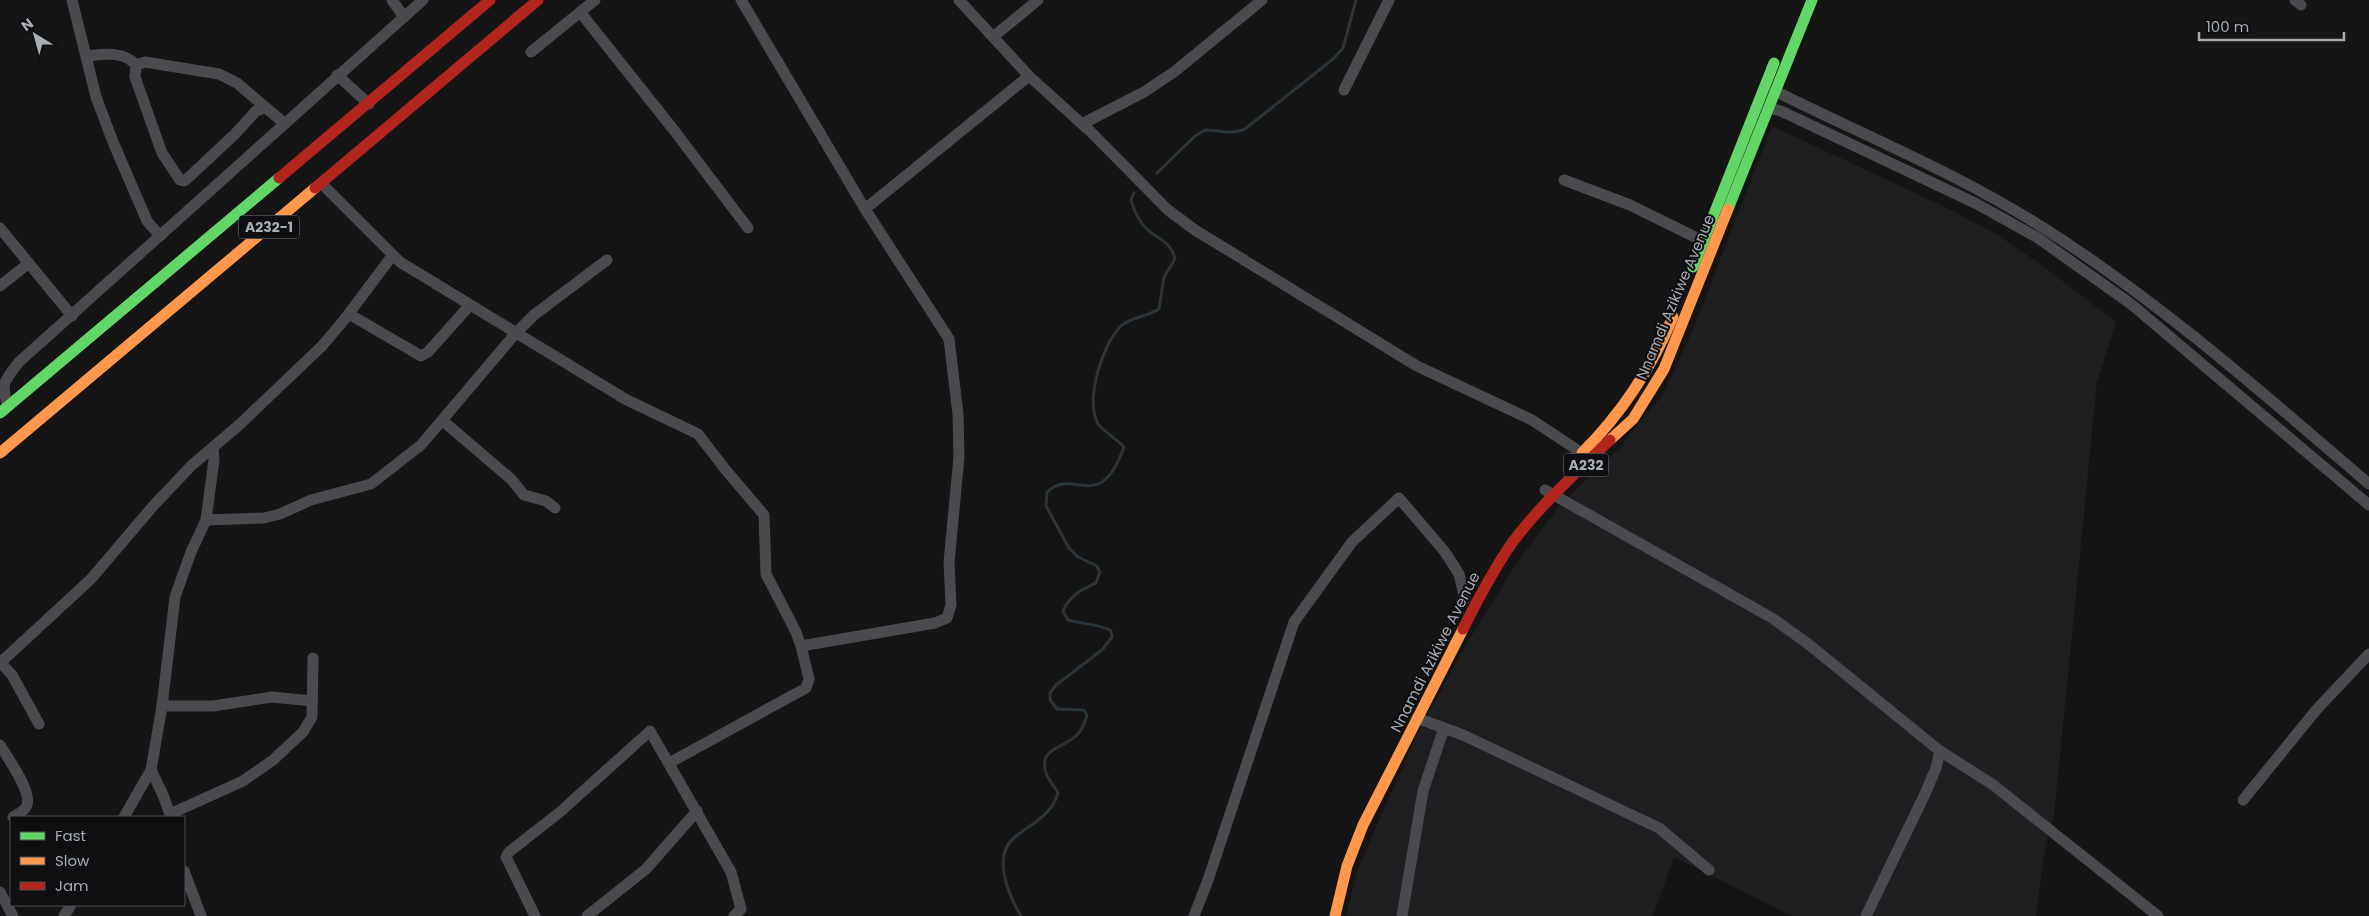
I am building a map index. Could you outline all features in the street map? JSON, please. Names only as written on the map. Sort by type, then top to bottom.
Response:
[{"type":"main road","name":"A232-1","points":[[4,410],[490,0]]},
{"type":"main road","name":"A232-1","points":[[0,453],[322,184],[538,0]]},
{"type":"main road","name":"Nnamdi Azikiwe Avenue","points":[[1335,916],[1347,866],[1360,833],[1485,585],[1550,492],[1616,437],[1633,419],[1651,393],[1674,347],[1812,0]]},
{"type":"main road","name":"Nnamdi Azikiwe Avenue","points":[[1463,603],[1496,550],[1625,407],[1644,379],[1668,330],[1779,50]]},
{"type":"main road","name":"Nnamdi Azikiwe Avenue","points":[[1324,916],[1333,878],[1345,843],[1410,707]]},
{"type":"street","points":[[72,0],[96,97],[112,142],[147,222],[160,236]]},
{"type":"street","points":[[392,0],[404,17]]},
{"type":"street","points":[[4,410],[3,391],[5,380],[19,362],[337,75],[423,0]]},
{"type":"street","points":[[531,52],[595,0]]},
{"type":"street","points":[[741,0],[865,209],[949,339],[958,414],[959,457],[949,562],[951,604],[947,618],[935,623],[801,646]]},
{"type":"street","points":[[959,0],[1029,76],[1082,124],[1168,210],[1195,230],[1417,366],[1532,420],[1582,453]]},
{"type":"street","points":[[993,37],[1038,0]]},
{"type":"street","points":[[1082,124],[1144,92],[1174,72],[1262,0]]},
{"type":"street","points":[[1344,90],[1389,0]]},
{"type":"street","points":[[580,12],[674,129],[748,228]]},
{"type":"street","points":[[87,56],[101,54],[125,56],[136,65]]},
{"type":"street","points":[[136,65],[145,62],[218,74],[237,83],[264,108],[284,123]]},
{"type":"street","points":[[136,65],[135,77],[158,144],[162,154],[180,180],[184,181],[188,178],[236,134],[256,111],[264,108]]},
{"type":"street","points":[[337,75],[369,104]]},
{"type":"street","points":[[865,209],[1029,76]]},
{"type":"street","points":[[1775,92],[1939,168],[2042,227],[2174,321],[2369,484]]},
{"type":"street","points":[[1769,108],[1780,110],[1856,145],[1977,204],[2038,238],[2131,304],[2369,505]]},
{"type":"street","points":[[1564,180],[1630,205],[1703,241]]},
{"type":"street","points":[[322,184],[392,256],[515,334],[625,399],[698,434],[725,470],[764,515],[766,574],[801,646],[809,679],[806,688],[669,763]]},
{"type":"street","points":[[0,228],[72,316]]},
{"type":"street","points":[[39,724],[12,675],[0,662],[91,580],[154,505],[192,465],[238,426],[322,346],[349,314],[392,256]]},
{"type":"street","points":[[206,520],[264,518],[280,514],[311,500],[352,491],[371,484],[421,444],[443,421],[515,334],[569,287],[607,260]]},
{"type":"street","points":[[0,286],[28,263]]},
{"type":"street","points":[[349,314],[421,356],[428,352],[470,305]]},
{"type":"street","points":[[443,421],[511,479],[524,495],[546,501],[555,508]]},
{"type":"street","points":[[125,816],[151,770],[162,706],[175,596],[190,552],[206,520],[214,460],[213,448]]},
{"type":"street","points":[[1550,492],[1772,618],[1807,643],[1940,752],[1992,784],[2158,916]]},
{"type":"street","points":[[1194,916],[1208,880],[1294,622],[1352,542],[1399,498],[1445,552],[1459,574],[1463,603]]},
{"type":"street","points":[[2243,800],[2317,709],[2369,654]]},
{"type":"street","points":[[151,770],[170,816],[243,781],[273,760],[303,732],[312,717],[313,658]]},
{"type":"street","points":[[162,706],[213,706],[272,697],[312,701]]},
{"type":"street","points":[[1417,718],[1444,728],[1659,828],[1709,870]]},
{"type":"street","points":[[1402,916],[1424,791],[1444,728]]},
{"type":"street","points":[[535,916],[506,860],[509,852],[560,812],[650,731],[731,872],[741,909],[734,916]]},
{"type":"street","points":[[0,745],[28,797],[28,804],[24,811],[15,816]]},
{"type":"street","points":[[1866,916],[1924,796],[1936,768],[1940,752]]},
{"type":"street","points":[[586,916],[646,869],[697,811]]},
{"type":"street","points":[[185,874],[201,916]]},
{"type":"street","points":[[0,892],[13,916]]},
{"type":"shaded area","points":[[1772,126],[1945,207],[1996,234],[2039,263],[2116,322],[2097,382],[2054,816],[2046,842],[2036,916],[1792,916],[1674,857],[1653,916],[1346,916],[1357,870],[1416,737],[1464,648],[1516,564],[1559,506],[1618,449],[1664,393],[1693,329]]},
{"type":"waterway","points":[[1157,173],[1195,136],[1205,130],[1230,132],[1245,129],[1333,59],[1343,48],[1356,0]]},
{"type":"waterway","points":[[1021,916],[1004,876],[1004,855],[1008,845],[1015,837],[1046,813],[1055,801],[1058,793],[1048,778],[1046,757],[1054,749],[1076,736],[1083,726],[1087,715],[1084,710],[1057,709],[1050,700],[1050,693],[1056,685],[1102,650],[1112,637],[1111,631],[1097,625],[1068,620],[1063,611],[1073,597],[1096,583],[1100,572],[1097,566],[1078,557],[1069,548],[1046,506],[1047,492],[1057,485],[1096,485],[1105,479],[1115,468],[1124,447],[1098,424],[1094,414],[1095,387],[1102,359],[1114,334],[1121,326],[1159,309],[1164,277],[1175,259],[1168,245],[1145,228],[1135,213],[1131,200],[1134,193]]},
{"type":"traffic: fast","points":[[1728,209],[1812,0]]},
{"type":"traffic: fast","points":[[1693,267],[1774,63]]},
{"type":"traffic: fast","points":[[0,413],[279,178]]},
{"type":"traffic: slow","points":[[0,453],[315,188]]},
{"type":"traffic: slow","points":[[1610,440],[1633,419],[1664,369],[1728,209]]},
{"type":"traffic: slow","points":[[1582,453],[1623,406],[1655,355],[1673,317]]},
{"type":"traffic: slow","points":[[1335,916],[1347,866],[1363,825],[1463,629]]},
{"type":"traffic: jam","points":[[279,178],[490,0]]},
{"type":"traffic: jam","points":[[315,188],[538,0]]},
{"type":"traffic: jam","points":[[1463,629],[1492,574],[1512,543],[1534,516],[1610,440]]}]
